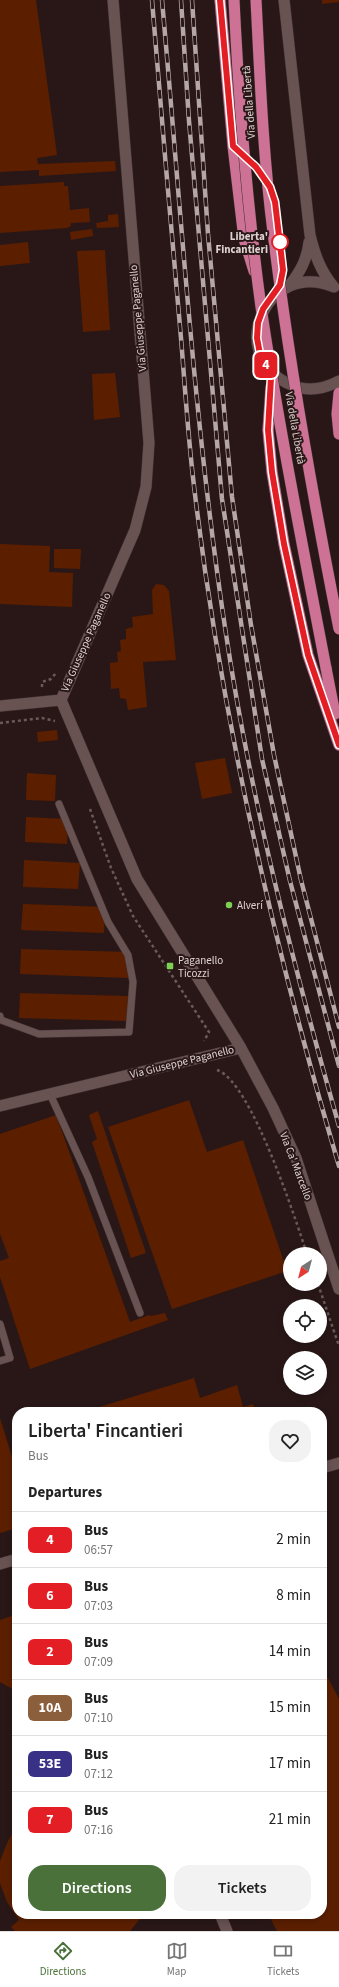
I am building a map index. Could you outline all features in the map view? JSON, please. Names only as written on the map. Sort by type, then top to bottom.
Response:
[{"type":"highway","points":[[220,0],[233,146],[244,239],[257,279],[263,309]]},
{"type":"highway","name":"Via della Libertà","points":[[234,0],[244,153],[261,306],[339,738]]},
{"type":"highway","name":"Via della Libertà","points":[[256,0],[264,137],[273,232],[301,419],[339,629]]},
{"type":"highway","points":[[267,367],[271,378],[268,430],[272,472],[284,544],[308,655],[339,745]]},
{"type":"highway","points":[[339,393],[337,414],[339,434]]},
{"type":"street","name":"Via Giuseppe Paganello","points":[[0,1106],[241,1048],[137,879],[61,700],[135,530],[146,487],[149,442],[113,0]]},
{"type":"street","points":[[284,0],[310,235],[315,256],[322,273],[336,288]]},
{"type":"street","points":[[289,286],[300,271],[307,256],[310,235]]},
{"type":"street","points":[[336,288],[325,283],[311,281],[289,286],[272,297],[263,309],[258,323],[257,338],[260,354],[267,367],[279,379],[294,387],[311,390],[327,387],[339,381]]},
{"type":"street","points":[[0,706],[61,700]]},
{"type":"street","name":"Via Ca' Marcello","points":[[241,1048],[273,1108],[296,1158],[339,1289]]},
{"type":"street","points":[[327,1467],[339,1463]]},
{"type":"street","points":[[0,1564],[12,1560]]},
{"type":"street","points":[[222,1919],[227,1931]]},
{"type":"lane","points":[[233,146],[256,167],[270,187],[275,202],[283,270],[280,285],[272,297]]},
{"type":"lane","points":[[0,1016],[1,1020],[39,1034],[129,1032],[133,982],[128,955],[108,922],[59,804]]},
{"type":"lane","points":[[50,1094],[88,1176],[140,1313]]},
{"type":"lane","points":[[0,1324],[10,1358],[0,1361]]},
{"type":"path","points":[[0,723],[42,718]]},
{"type":"path","points":[[205,1056],[211,1068],[220,1071],[235,1084],[262,1133],[287,1195],[305,1247]]},
{"type":"path","points":[[320,1291],[339,1346]]},
{"type":"building","points":[[0,0],[36,0],[57,155],[37,158],[38,164],[115,161],[116,171],[39,176],[39,170],[0,172]]},
{"type":"building","points":[[322,0],[339,0],[339,2],[322,4]]},
{"type":"building","points":[[64,182],[64,186],[68,186],[70,210],[89,208],[90,222],[71,223],[71,226],[67,228],[0,233],[0,186]]},
{"type":"building","points":[[118,214],[119,227],[97,228],[96,223],[108,221],[108,215]]},
{"type":"building","points":[[92,229],[93,236],[71,240],[70,232]]},
{"type":"building","points":[[28,242],[30,263],[0,266],[0,245]]},
{"type":"building","points":[[105,250],[110,330],[83,332],[77,251]]},
{"type":"building","points":[[115,373],[120,417],[94,420],[92,374]]},
{"type":"building","points":[[0,544],[50,546],[49,572],[73,573],[72,607],[0,604]]},
{"type":"building","points":[[54,549],[81,549],[80,569],[54,568]]},
{"type":"building","points":[[156,584],[164,585],[169,591],[176,660],[143,662],[147,707],[128,710],[126,699],[120,698],[119,688],[111,689],[110,663],[118,662],[117,652],[121,651],[120,640],[126,639],[126,629],[133,627],[132,617],[153,614],[152,590]]},
{"type":"building","points":[[57,730],[58,740],[38,742],[37,732]]},
{"type":"building","points":[[225,758],[232,793],[202,799],[195,763]]},
{"type":"building","points":[[27,773],[56,775],[55,801],[26,800]]},
{"type":"building","points":[[26,817],[68,819],[67,844],[25,842]]},
{"type":"building","points":[[24,860],[80,863],[78,889],[23,887]]},
{"type":"building","points":[[23,904],[105,907],[104,933],[21,930]]},
{"type":"building","points":[[21,949],[130,952],[129,978],[20,974]]},
{"type":"building","points":[[20,993],[128,996],[128,1021],[19,1018]]},
{"type":"building","points":[[189,1100],[207,1152],[243,1140],[283,1259],[283,1272],[172,1309],[108,1127]]},
{"type":"building","points":[[98,1111],[146,1253],[131,1258],[92,1142],[97,1139],[89,1115]]},
{"type":"building","points":[[56,1115],[130,1322],[149,1315],[151,1316],[165,1313],[168,1320],[30,1369],[0,1277],[0,1261],[9,1258],[0,1234],[0,1134]]},
{"type":"building","points":[[194,1378],[200,1398],[237,1385],[243,1407],[99,1407]]},
{"type":"building","points":[[253,1404],[254,1407],[243,1407]]},
{"type":"building","points":[[0,1418],[12,1457],[12,1529],[0,1533]]},
{"type":"building","points":[[12,1616],[12,1689],[0,1682],[0,1620]]},
{"type":"building","points":[[327,1678],[339,1699],[339,1931],[277,1931],[271,1919],[327,1919]]},
{"type":"building","points":[[12,1834],[12,1910],[7,1902],[0,1883],[0,1861]]},
{"type":"building","points":[[18,1919],[140,1919],[130,1931],[15,1931],[11,1927]]},
{"type":"railway","points":[[152,0],[190,449],[205,572],[234,744],[271,914],[292,998],[339,1166]]},
{"type":"railway","points":[[162,0],[197,397],[205,476],[226,634],[248,758],[275,882],[305,1004],[339,1126]]},
{"type":"railway","points":[[181,0],[189,121],[222,499],[262,759],[290,881],[339,1066]]},
{"type":"railway","points":[[192,0],[208,234],[232,497],[251,625],[274,755],[301,880],[339,1027]]},
{"type":"bus line","name":"4","points":[[220,0],[233,146],[256,167],[270,187],[275,202],[282,255],[283,270],[280,285],[263,309],[258,323],[257,338],[260,354],[271,378],[272,393],[268,430],[272,472],[284,544],[308,655],[339,745]]},
{"type":"place","name":"Liberta' Fincantieri","points":[[280,242]]},
{"type":"place","name":"Alverí","points":[[229,905]]},
{"type":"place","name":"Paganello Ticozzi","points":[[170,966]]}]
